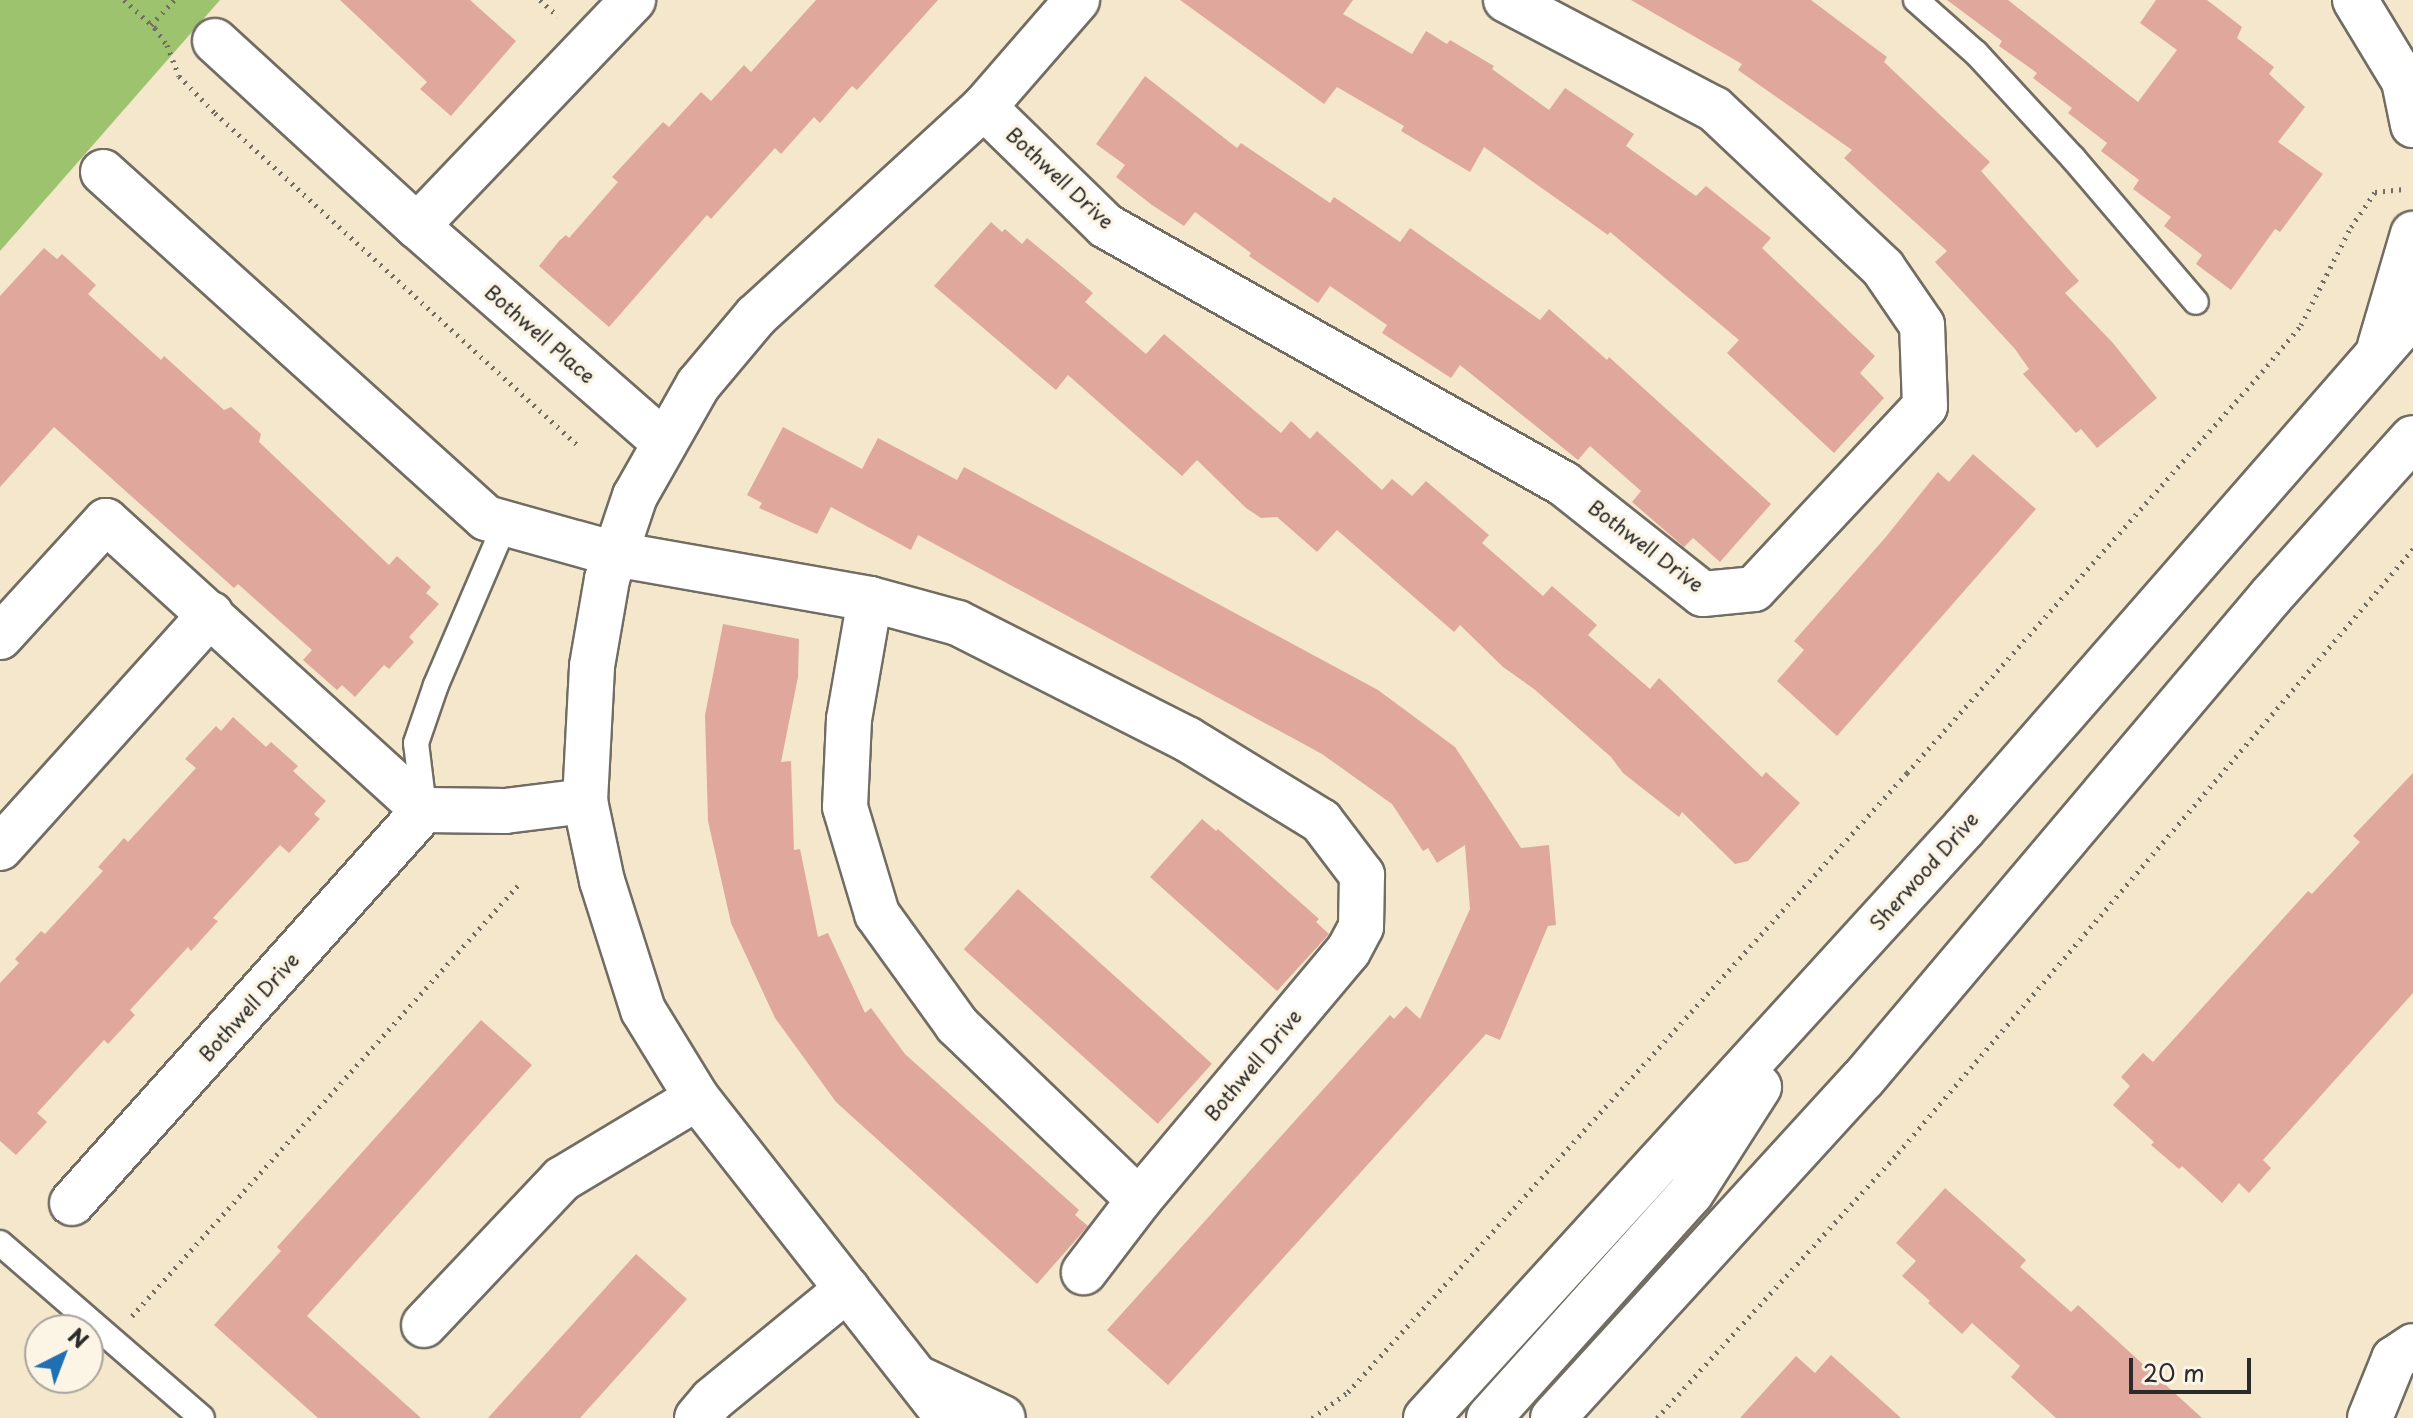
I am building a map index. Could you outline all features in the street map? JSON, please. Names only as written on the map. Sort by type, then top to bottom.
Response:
[{"type":"street","points":[[417,226],[633,0]]},
{"type":"street","points":[[948,1418],[697,1098],[643,1010],[602,881],[585,801],[592,666],[615,554],[635,496],[663,441],[698,385],[756,316],[984,107],[1077,0]]},
{"type":"street","name":"Bothwell Drive","points":[[984,107],[1106,226],[1564,484],[1703,594],[1754,589],[1925,406],[1922,325],[1883,268],[1714,109],[1506,0]]},
{"type":"street","points":[[2355,0],[2404,81],[2413,125]]},
{"type":"street","points":[[2370,0],[2413,38]]},
{"type":"street","name":"Bothwell Place","points":[[215,41],[417,226],[663,441]]},
{"type":"street","name":"Bothwell Drive","points":[[103,172],[486,518],[615,554],[870,599],[958,623],[1187,739],[1321,821],[1362,875],[1361,927],[1348,951],[1139,1200],[1084,1272]]},
{"type":"street","points":[[2377,356],[2413,234]]},
{"type":"street","name":"Sherwood Drive","points":[[1423,1418],[1829,977],[2413,314]]},
{"type":"street","points":[[1553,1418],[1863,1079],[2261,608],[2410,443]]},
{"type":"street","points":[[0,637],[106,521],[424,810],[505,811],[585,801]]},
{"type":"street","points":[[870,599],[849,719],[845,807],[877,914],[957,1025],[1139,1200]]},
{"type":"street","points":[[0,848],[211,614]]},
{"type":"street","name":"Bothwell Drive","points":[[72,1203],[424,810]]},
{"type":"street","points":[[1489,1418],[1691,1193],[1829,977]]},
{"type":"street","points":[[424,1325],[562,1179],[697,1098]]},
{"type":"street","points":[[697,1418],[712,1400],[847,1289]]},
{"type":"street","points":[[2370,1418],[2394,1359],[2413,1346]]},
{"type":"street","points":[[915,1377],[1003,1418]]},
{"type":"lane","points":[[1916,0],[1986,64],[2073,158],[2196,302]]},
{"type":"lane","points":[[424,810],[416,743],[436,685],[505,524]]},
{"type":"lane","points":[[0,1243],[202,1418]]},
{"type":"path","points":[[125,0],[167,45],[179,76],[215,113],[580,448]]},
{"type":"path","points":[[151,25],[174,0]]},
{"type":"path","points":[[1312,1418],[1348,1392],[1907,773],[2254,382],[2301,325],[2351,227],[2375,192],[2404,189]]},
{"type":"path","points":[[1657,1418],[1898,1153],[2413,549]]},
{"type":"path","points":[[111,1339],[521,882]]},
{"type":"green space","points":[[0,0],[220,0],[0,251]]},
{"type":"building","points":[[340,0],[470,0],[516,41],[451,116],[420,89],[427,82]]},
{"type":"building","points":[[816,0],[938,0],[857,90],[852,86],[820,123],[814,117],[781,154],[775,148],[711,219],[707,215],[609,327],[539,266],[559,241],[566,235],[569,238],[618,182],[612,177],[663,122],[669,127],[701,92],[711,101],[744,65],[751,72]]},
{"type":"building","points":[[1180,0],[1353,0],[1343,14],[1412,54],[1426,31],[1447,44],[1450,40],[1494,66],[1492,69],[1549,110],[1565,88],[1634,134],[1626,146],[1696,196],[1706,186],[1771,238],[1762,248],[1875,356],[1860,373],[1884,398],[1834,453],[1727,353],[1739,340],[1610,232],[1608,235],[1484,147],[1470,172],[1401,131],[1404,126],[1337,87],[1324,104]]},
{"type":"building","points":[[1631,0],[1811,0],[1887,57],[1884,62],[1990,162],[1981,171],[2079,281],[2065,293],[2113,343],[2157,398],[2097,448],[2081,429],[2076,433],[2023,374],[2029,369],[2015,349],[1935,262],[1947,251],[1844,158],[1852,150],[1738,70],[1742,64]]},
{"type":"building","points":[[1947,0],[2008,0],[2138,102],[2177,50],[2140,23],[2156,0],[2207,0],[2242,27],[2237,38],[2274,67],[2269,74],[2305,107],[2278,142],[2323,174],[2280,232],[2275,229],[2231,290],[2196,264],[2202,255],[2164,226],[2171,217],[2133,189],[2139,180],[2101,151],[2107,143],[2068,113],[2072,108],[2033,78],[2037,73],[1999,46],[2002,41]]},
{"type":"building","points":[[1145,76],[1237,148],[1241,143],[1330,203],[1334,197],[1400,242],[1410,228],[1540,320],[1549,309],[1607,360],[1609,357],[1771,504],[1720,562],[1693,538],[1684,547],[1632,502],[1641,491],[1590,446],[1578,460],[1460,365],[1451,378],[1382,333],[1387,325],[1330,286],[1318,303],[1249,256],[1251,253],[1195,212],[1184,226],[1152,205],[1116,177],[1125,165],[1096,144]]},
{"type":"building","points":[[991,222],[1022,244],[1027,238],[1093,293],[1085,302],[1146,354],[1164,334],[1281,433],[1291,421],[1310,439],[1317,431],[1382,490],[1392,479],[1412,496],[1426,481],[1489,535],[1482,543],[1543,596],[1552,586],[1597,625],[1588,635],[1650,689],[1659,678],[1762,777],[1766,772],[1800,803],[1748,861],[1735,864],[1682,812],[1679,817],[1623,773],[1611,757],[1534,689],[1503,667],[1460,625],[1454,632],[1337,530],[1317,552],[1277,517],[1261,518],[1246,508],[1197,460],[1182,476],[1068,375],[1056,390],[934,286]]},
{"type":"building","points":[[44,248],[57,259],[62,254],[96,285],[88,294],[161,360],[164,356],[224,410],[231,407],[261,434],[259,442],[389,565],[397,556],[431,587],[426,593],[439,604],[409,637],[414,642],[389,669],[384,665],[355,697],[342,685],[337,690],[303,660],[312,650],[238,584],[234,588],[54,427],[0,487],[0,296]]},
{"type":"building","points":[[783,427],[862,469],[878,438],[957,480],[964,467],[1378,690],[1455,747],[1521,848],[1549,845],[1556,925],[1548,926],[1500,1040],[1486,1034],[1168,1385],[1107,1330],[1390,1015],[1394,1019],[1406,1006],[1420,1019],[1470,909],[1465,845],[1437,863],[1428,848],[1423,851],[1392,804],[1322,754],[918,535],[911,550],[831,507],[817,534],[759,508],[762,503],[747,495]]},
{"type":"building","points":[[1973,454],[2036,509],[1837,736],[1777,681],[1804,650],[1794,641],[1885,538],[1938,472],[1949,482]]},
{"type":"building","points":[[723,624],[799,639],[798,677],[781,762],[791,761],[794,850],[800,849],[818,937],[828,933],[865,1013],[871,1008],[905,1054],[1079,1210],[1075,1215],[1088,1226],[1037,1284],[836,1102],[775,1018],[731,923],[708,821],[705,715]]},
{"type":"building","points":[[233,717],[266,747],[271,742],[298,766],[293,771],[326,801],[314,814],[320,819],[289,853],[280,845],[213,918],[218,921],[191,951],[188,947],[130,1010],[135,1015],[108,1044],[104,1040],[37,1113],[47,1122],[16,1155],[0,1141],[0,983],[19,963],[15,959],[41,931],[45,934],[103,871],[98,867],[124,838],[128,842],[196,768],[185,759],[216,726],[221,731]]},
{"type":"building","points":[[2413,773],[2413,993],[2263,1160],[2271,1168],[2249,1193],[2239,1183],[2222,1203],[2182,1166],[2179,1169],[2151,1145],[2154,1142],[2113,1105],[2130,1086],[2121,1077],[2143,1053],[2153,1062],[2308,891],[2312,894],[2360,842],[2353,836]]},
{"type":"building","points":[[1202,819],[1216,831],[1218,829],[1319,919],[1316,922],[1329,934],[1277,991],[1150,877]]},
{"type":"building","points":[[1018,889],[1212,1064],[1158,1124],[964,949]]},
{"type":"building","points":[[481,1020],[532,1065],[307,1316],[421,1418],[318,1418],[214,1325],[281,1251],[277,1247]]},
{"type":"building","points":[[1945,1188],[2026,1260],[2020,1267],[2071,1312],[2078,1305],[2202,1418],[2056,1418],[2011,1377],[2020,1366],[1972,1323],[1962,1334],[1902,1276],[1916,1261],[1896,1243]]},
{"type":"building","points":[[636,1254],[687,1299],[580,1418],[488,1418]]},
{"type":"building","points":[[1831,1355],[1901,1418],[1740,1418],[1796,1356],[1815,1373]]}]
